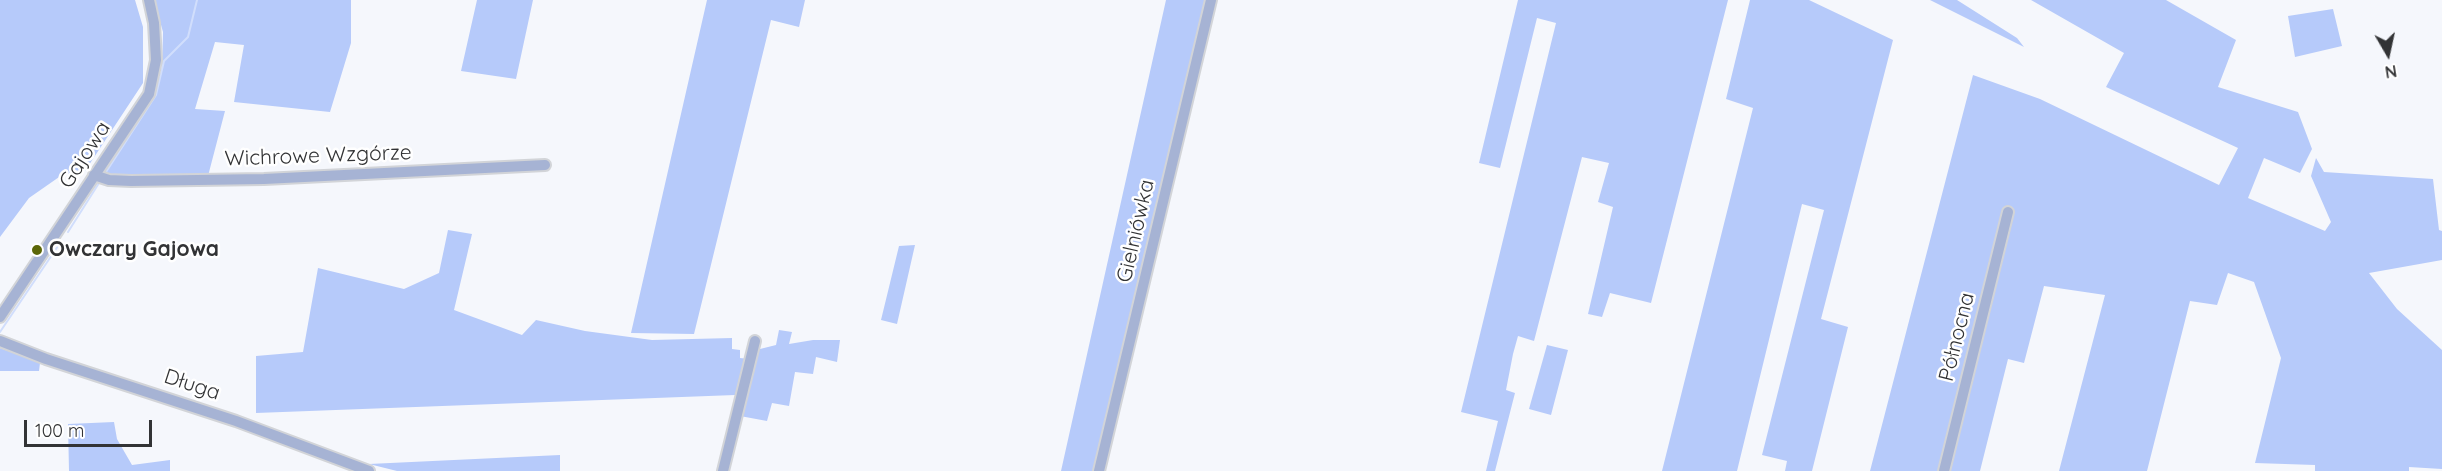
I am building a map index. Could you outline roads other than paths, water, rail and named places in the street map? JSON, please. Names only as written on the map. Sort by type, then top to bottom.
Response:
[{"type":"street","name":"Gajowa","points":[[0,317],[149,94],[156,60],[154,23],[149,0]]},
{"type":"street","name":"Gielniówka","points":[[1099,471],[1210,0]]},
{"type":"street","name":"Wichrowe Wzgórze","points":[[94,175],[109,180],[131,181],[264,179],[545,165]]},
{"type":"street","name":"Północna","points":[[1944,471],[2008,212]]},
{"type":"street","name":"Długa","points":[[0,341],[46,359],[236,421],[369,471]]},
{"type":"street","points":[[723,471],[756,341]]},
{"type":"waterway","points":[[106,172],[156,95],[164,61],[188,37],[197,0]]},
{"type":"waterway","points":[[68,232],[99,183]]},
{"type":"waterway","points":[[0,332],[60,243]]},
{"type":"place","name":"Owczary Gajowa","points":[[37,250]]}]
